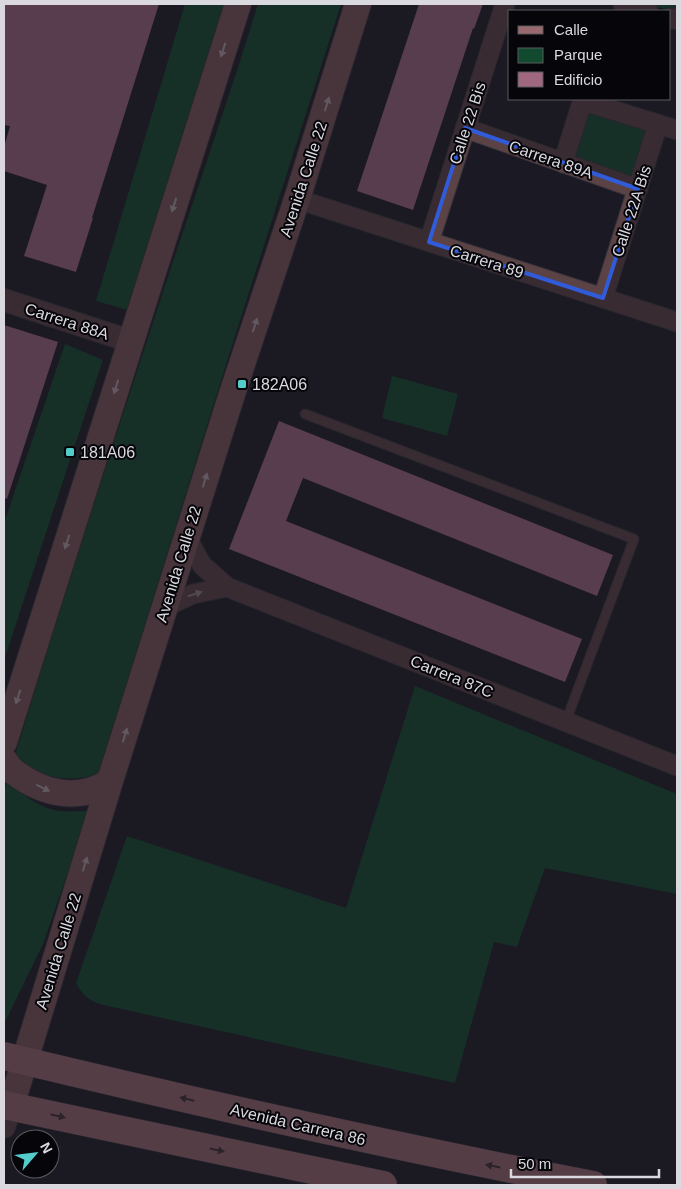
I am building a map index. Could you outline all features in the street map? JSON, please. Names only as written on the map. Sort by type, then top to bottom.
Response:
[{"type":"main road","points":[[4,742],[238,4]]},
{"type":"main road","name":"Avenida Calle 22","points":[[6,1112],[14,1058],[110,781],[358,4]]},
{"type":"main road","points":[[4,760],[12,771],[50,791],[72,794],[104,786],[110,781]]},
{"type":"main road","name":"Avenida Carrera 86","points":[[14,1058],[345,1135],[593,1185]]},
{"type":"main road","points":[[6,1112],[383,1185]]},
{"type":"street","name":"Calle 22 Bis","points":[[429,242],[505,4]]},
{"type":"street","points":[[623,4],[644,10]]},
{"type":"street","points":[[563,163],[583,100],[677,130]]},
{"type":"street","name":"Calle 22A Bis","points":[[603,298],[658,124]]},
{"type":"street","name":"Carrera 89A","points":[[465,128],[638,189]]},
{"type":"street","name":"Carrera 89","points":[[297,199],[677,322]]},
{"type":"street","name":"Carrera 88A","points":[[4,300],[130,341]]},
{"type":"street","name":"Carrera 87C","points":[[186,538],[202,565],[227,587],[677,766]]},
{"type":"street","points":[[165,607],[193,594],[227,587]]},
{"type":"lane","points":[[305,414],[634,539],[566,721]]},
{"type":"highlighted area","points":[[465,128],[638,189],[603,298],[429,242]]},
{"type":"green space","points":[[185,4],[225,4],[128,310],[96,301]]},
{"type":"green space","points":[[258,4],[341,4],[98,775],[82,778],[59,778],[43,774],[32,770],[14,759],[103,476]]},
{"type":"green space","points":[[645,4],[677,4],[677,12]]},
{"type":"green space","points":[[585,105],[652,128],[635,186],[567,161]]},
{"type":"green space","points":[[65,344],[103,360],[4,660],[4,523]]},
{"type":"green space","points":[[392,376],[458,394],[447,436],[382,418]]},
{"type":"green space","points":[[415,686],[677,794],[677,894],[545,868],[517,947],[494,942],[455,1083],[99,1004],[83,993],[76,983],[127,836],[346,908]]},
{"type":"green space","points":[[7,780],[25,795],[53,810],[89,811],[43,944],[4,1024],[4,792]]},
{"type":"building","points":[[4,4],[159,4],[76,272],[24,256],[47,185],[4,171],[4,147],[10,126],[4,125]]},
{"type":"building","points":[[419,4],[483,4],[473,28],[413,210],[357,191]]},
{"type":"building","points":[[4,325],[58,342],[7,499],[4,498]]},
{"type":"building","points":[[279,421],[613,555],[597,596],[303,478],[286,521],[582,639],[565,682],[229,549]]},
{"type":"place","name":"182A06","points":[[242,384]]},
{"type":"place","name":"181A06","points":[[70,452]]}]
